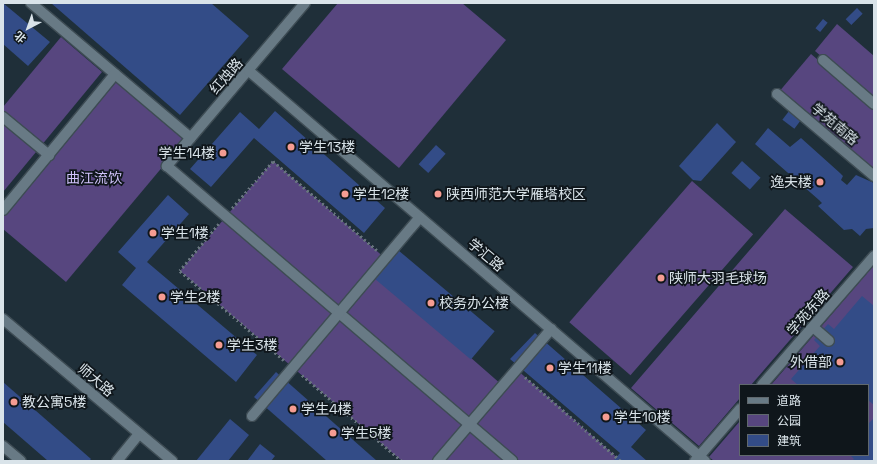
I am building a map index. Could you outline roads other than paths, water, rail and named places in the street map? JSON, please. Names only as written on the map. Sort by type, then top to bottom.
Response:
[{"type":"street","points":[[31,3],[191,138]]},
{"type":"street","name":"红烛路","points":[[305,3],[167,166],[225,217],[341,313]]},
{"type":"street","points":[[823,60],[874,104]]},
{"type":"street","name":"学汇路","points":[[249,71],[551,329],[699,459]]},
{"type":"street","points":[[3,210],[115,74]]},
{"type":"street","name":"学苑南路","points":[[777,94],[874,176]]},
{"type":"street","points":[[3,117],[49,155]]},
{"type":"street","points":[[252,416],[341,313],[420,217]]},
{"type":"street","name":"学苑东路","points":[[763,384],[874,256]]},
{"type":"street","points":[[341,313],[512,461]]},
{"type":"street","name":"师大路","points":[[3,319],[172,461]]},
{"type":"street","points":[[813,327],[829,341]]},
{"type":"street","points":[[438,461],[551,329]]},
{"type":"street","points":[[699,459],[739,410]]},
{"type":"street","points":[[117,461],[139,434]]},
{"type":"street","points":[[3,446],[22,461]]},
{"type":"place","name":"学生13楼","points":[[291,147]]},
{"type":"place","name":"学生14楼","points":[[223,153]]},
{"type":"place","name":"逸夫楼","points":[[820,182]]},
{"type":"place","name":"学生12楼","points":[[345,194]]},
{"type":"place","name":"陕西师范大学雁塔校区","points":[[438,194]]},
{"type":"place","name":"学生1楼","points":[[153,233]]},
{"type":"place","name":"陕师大羽毛球场","points":[[661,278]]},
{"type":"place","name":"学生2楼","points":[[162,297]]},
{"type":"place","name":"校务办公楼","points":[[431,303]]},
{"type":"place","name":"学生3楼","points":[[219,345]]},
{"type":"place","name":"外借部","points":[[840,362]]},
{"type":"place","name":"学生11楼","points":[[550,368]]},
{"type":"place","name":"教公寓5楼","points":[[14,402]]},
{"type":"place","name":"学生4楼","points":[[293,409]]},
{"type":"place","name":"学生10楼","points":[[606,417]]},
{"type":"place","name":"学生5楼","points":[[333,433]]},
{"type":"park label","name":"曲江流饮","points":[[94,178]]}]
